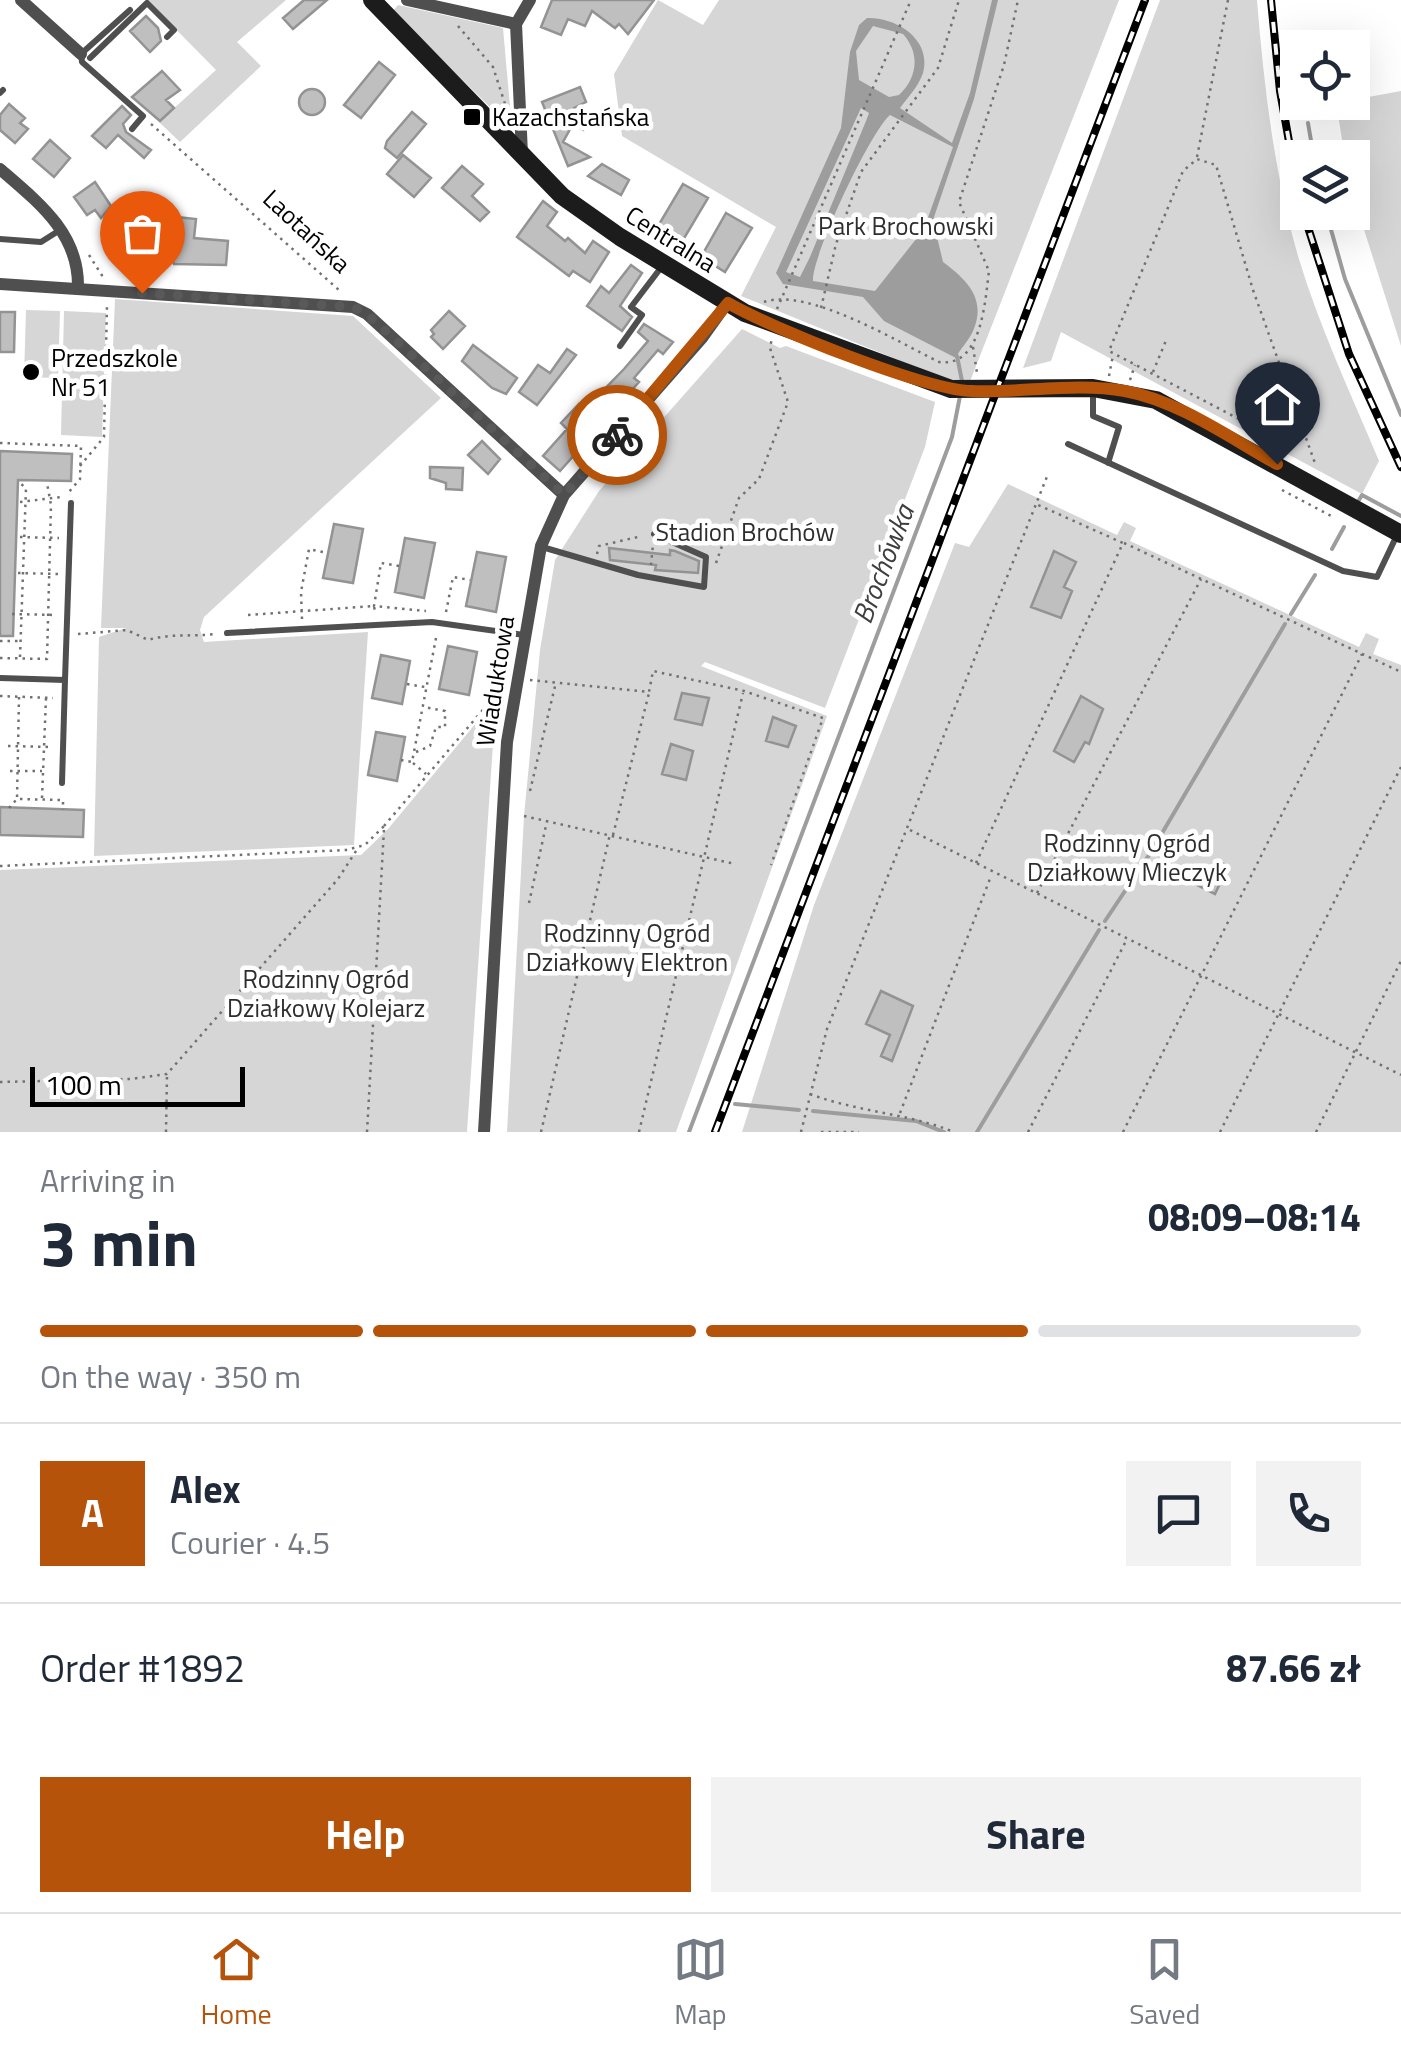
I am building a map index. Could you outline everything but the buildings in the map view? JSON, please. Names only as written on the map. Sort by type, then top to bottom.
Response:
[{"type":"street","points":[[20,0],[85,56]]},
{"type":"street","name":"Centralna","points":[[372,0],[587,216],[728,303],[772,324],[950,390],[1100,388],[1144,396],[1186,414],[1400,533]]},
{"type":"street","points":[[408,0],[516,24]]},
{"type":"street","points":[[522,154],[516,24],[530,0]]},
{"type":"street","points":[[0,169],[62,230],[78,261],[78,288]]},
{"type":"street","points":[[0,284],[353,307]]},
{"type":"street","name":"Wiaduktowa","points":[[484,1132],[507,742],[541,546],[564,495],[691,352],[728,303]]},
{"type":"street","name":"Laotańska","points":[[353,307],[367,314],[564,495]]},
{"type":"lane","points":[[85,56],[147,3],[174,30],[167,37]]},
{"type":"lane","points":[[130,10],[82,62],[143,116],[132,130]]},
{"type":"lane","points":[[85,56],[98,64]]},
{"type":"lane","points":[[0,239],[41,242],[62,230]]},
{"type":"lane","points":[[142,293],[142,253],[166,256]]},
{"type":"lane","points":[[620,346],[642,315],[632,307],[664,264]]},
{"type":"lane","points":[[1100,388],[1093,416],[1119,428],[1108,463]]},
{"type":"lane","points":[[1068,444],[1343,571],[1377,577],[1400,533]]},
{"type":"lane","points":[[62,783],[71,503]]},
{"type":"lane","points":[[541,546],[594,563],[704,587],[706,558],[654,534]]},
{"type":"lane","points":[[226,633],[441,622],[524,636]]},
{"type":"lane","points":[[0,678],[65,680]]},
{"type":"path","points":[[901,0],[908,6]]},
{"type":"path","points":[[782,299],[911,0]]},
{"type":"path","points":[[754,306],[782,299],[821,308],[939,362],[975,357],[973,345],[989,271],[959,202],[1004,64],[1018,0]]},
{"type":"path","points":[[1228,0],[1197,159],[1183,171],[1109,351],[1238,419]]},
{"type":"path","points":[[821,308],[825,282],[861,172],[938,68],[955,1]]},
{"type":"path","points":[[457,10],[462,34],[493,67],[502,100],[510,111],[518,112]]},
{"type":"path","name":"Laotańska","points":[[143,116],[328,276],[353,307]]},
{"type":"path","points":[[1197,159],[1216,165],[1252,290],[1318,463],[1315,468]]},
{"type":"path","points":[[80,466],[104,437],[106,290],[102,269]]},
{"type":"path","points":[[706,568],[717,563],[739,498],[759,479],[788,402],[770,348],[773,336]]},
{"type":"path","points":[[1152,373],[1167,338]]},
{"type":"path","points":[[963,358],[973,345]]},
{"type":"path","points":[[1100,388],[1113,355]]},
{"type":"path","points":[[23,502],[49,500],[73,490],[80,466],[81,436]]},
{"type":"path","points":[[0,443],[80,446]]},
{"type":"path","points":[[801,1132],[827,1029],[1048,474]]},
{"type":"path","points":[[0,658],[47,658],[47,483]]},
{"type":"path","points":[[20,658],[26,488],[21,484]]},
{"type":"path","points":[[1282,490],[1334,518]]},
{"type":"path","points":[[1034,503],[1401,672]]},
{"type":"path","points":[[594,563],[599,546],[654,534],[650,577]]},
{"type":"path","points":[[22,537],[70,538]]},
{"type":"path","points":[[975,864],[1123,543]]},
{"type":"path","points":[[303,629],[300,592],[310,549],[327,553]]},
{"type":"path","points":[[377,624],[374,606],[381,563],[399,566]]},
{"type":"path","points":[[21,573],[69,575]]},
{"type":"path","points":[[412,762],[453,577],[470,580]]},
{"type":"path","points":[[1036,894],[1201,579]]},
{"type":"path","points":[[248,614],[374,606]]},
{"type":"path","points":[[12,614],[68,615]]},
{"type":"path","points":[[67,634],[127,630],[148,640],[170,633],[186,638],[226,633]]},
{"type":"path","points":[[0,641],[21,641]]},
{"type":"path","points":[[1123,1132],[1362,654]]},
{"type":"path","points":[[0,1082],[131,1079],[166,1074],[338,879],[358,848],[384,827],[493,698],[508,670]]},
{"type":"path","points":[[541,1132],[653,671],[744,691],[823,718],[770,865]]},
{"type":"path","points":[[537,681],[649,692]]},
{"type":"path","points":[[530,790],[556,682]]},
{"type":"path","points":[[406,684],[426,688]]},
{"type":"path","points":[[639,1132],[744,691]]},
{"type":"path","points":[[0,696],[64,698]]},
{"type":"path","points":[[18,800],[19,697]]},
{"type":"path","points":[[36,810],[43,771],[46,698]]},
{"type":"path","points":[[414,751],[430,746],[436,727],[445,727],[445,711],[423,706]]},
{"type":"path","points":[[8,746],[63,748]]},
{"type":"path","points":[[401,760],[412,762],[426,774]]},
{"type":"path","points":[[1220,1132],[1401,767]]},
{"type":"path","points":[[10,771],[43,771]]},
{"type":"path","points":[[9,808],[18,800],[63,800],[63,810]]},
{"type":"path","points":[[524,816],[735,864]]},
{"type":"path","points":[[529,902],[548,819]]},
{"type":"path","points":[[367,1132],[384,827]]},
{"type":"path","points":[[909,830],[1401,1075]]},
{"type":"path","points":[[0,866],[358,848]]},
{"type":"path","points":[[900,1113],[993,873]]},
{"type":"path","points":[[1028,1132],[1127,939]]},
{"type":"path","points":[[1316,1132],[1401,961]]},
{"type":"path","points":[[166,1074],[166,1132]]},
{"type":"path","points":[[809,1094],[845,1107],[900,1113],[954,1132]]},
{"type":"path","points":[[821,1132],[859,1132]]},
{"type":"green space","points":[[147,0],[286,0],[237,42],[261,66],[180,142],[159,122],[216,70]]},
{"type":"green space","name":"Park Brochowski","points":[[658,0],[703,25],[719,0],[1119,0],[969,384],[957,384],[741,296],[776,227],[622,136],[614,74]]},
{"type":"green space","points":[[1160,0],[1257,0],[1280,181],[1280,230],[1292,230],[1316,308],[1379,461],[1362,494],[1061,332],[1051,361],[1023,368]]},
{"type":"green space","points":[[398,5],[503,28],[512,129],[393,11]]},
{"type":"green space","points":[[1401,91],[1401,346],[1364,230],[1370,230],[1370,140],[1342,140],[1339,120],[1370,120],[1370,97]]},
{"type":"green space","points":[[115,299],[353,316],[441,398],[204,617],[200,630],[204,642],[368,632],[354,845],[94,856],[99,637],[126,628],[101,628]]},
{"type":"green space","points":[[26,310],[60,311],[58,378],[24,377]]},
{"type":"green space","points":[[64,311],[106,313],[102,437],[61,435]]},
{"type":"green space","points":[[742,329],[780,348],[786,346],[935,402],[925,447],[825,708],[705,662],[701,666],[827,716],[676,1132],[507,1132],[524,816],[540,650],[555,560],[599,491]]},
{"type":"green space","name":"Rodzinny Ogród Działkowy Mieczyk","points":[[1008,484],[1117,535],[1124,522],[1136,528],[1130,541],[1359,647],[1366,633],[1379,639],[1373,654],[1401,665],[1401,1132],[742,1132],[814,905],[955,543],[969,547]]},
{"type":"green space","name":"Rodzinny Ogród Działkowy Kolejarz","points":[[496,699],[467,1132],[0,1132],[0,870],[361,855],[388,829]]},
{"type":"shaded area","points":[[992,0],[998,0],[974,99],[933,220],[943,262],[967,283],[978,309],[973,331],[956,358],[884,321],[863,297],[783,284],[776,273],[841,128],[850,52],[859,25],[867,18],[889,21],[917,40],[924,61],[923,73],[900,108],[952,143],[970,93]],"holes":[[[873,26],[903,34],[912,49],[913,73],[899,95],[889,97],[859,80],[856,51]],[[861,108],[869,113],[810,257],[800,277],[786,272]],[[890,115],[953,147],[924,229],[875,291],[813,281],[831,223]]]},
{"type":"waterway","points":[[1308,123],[1311,140]]},
{"type":"waterway","points":[[1331,230],[1345,279],[1401,415]]},
{"type":"waterway","name":"Brochówka","points":[[957,356],[962,381]]},
{"type":"waterway","name":"Brochówka","points":[[689,1132],[952,437],[960,396]]},
{"type":"waterway","points":[[1359,500],[1362,495],[1401,516]]},
{"type":"waterway","points":[[1332,549],[1344,527]]},
{"type":"waterway","points":[[1291,614],[1315,575]]},
{"type":"waterway","points":[[1105,921],[1151,852],[1285,624]]},
{"type":"waterway","points":[[977,1132],[1099,930]]},
{"type":"waterway","points":[[735,1104],[799,1110]]},
{"type":"waterway","points":[[813,1111],[916,1121],[944,1132]]},
{"type":"railway","points":[[715,1132],[1145,0]]},
{"type":"railway","points":[[1271,0],[1289,140]]},
{"type":"railway","points":[[1309,230],[1349,354],[1401,467]]},
{"type":"way so far","points":[[142,293],[353,307],[367,314],[564,495],[617,435]]},
{"type":"place","name":"Kazachstańska","points":[[472,117]]},
{"type":"place","name":"Przedszkole Nr 51","points":[[31,372]]},
{"type":"route","points":[[617,435],[728,303],[772,324],[950,390],[1093,388],[1144,396],[1186,414],[1277,464]]},
{"type":"park label","name":"Stadion Brochów","points":[[745,532]]},
{"type":"park label","name":"Rodzinny Ogród Działkowy Elektron","points":[[627,948]]}]
